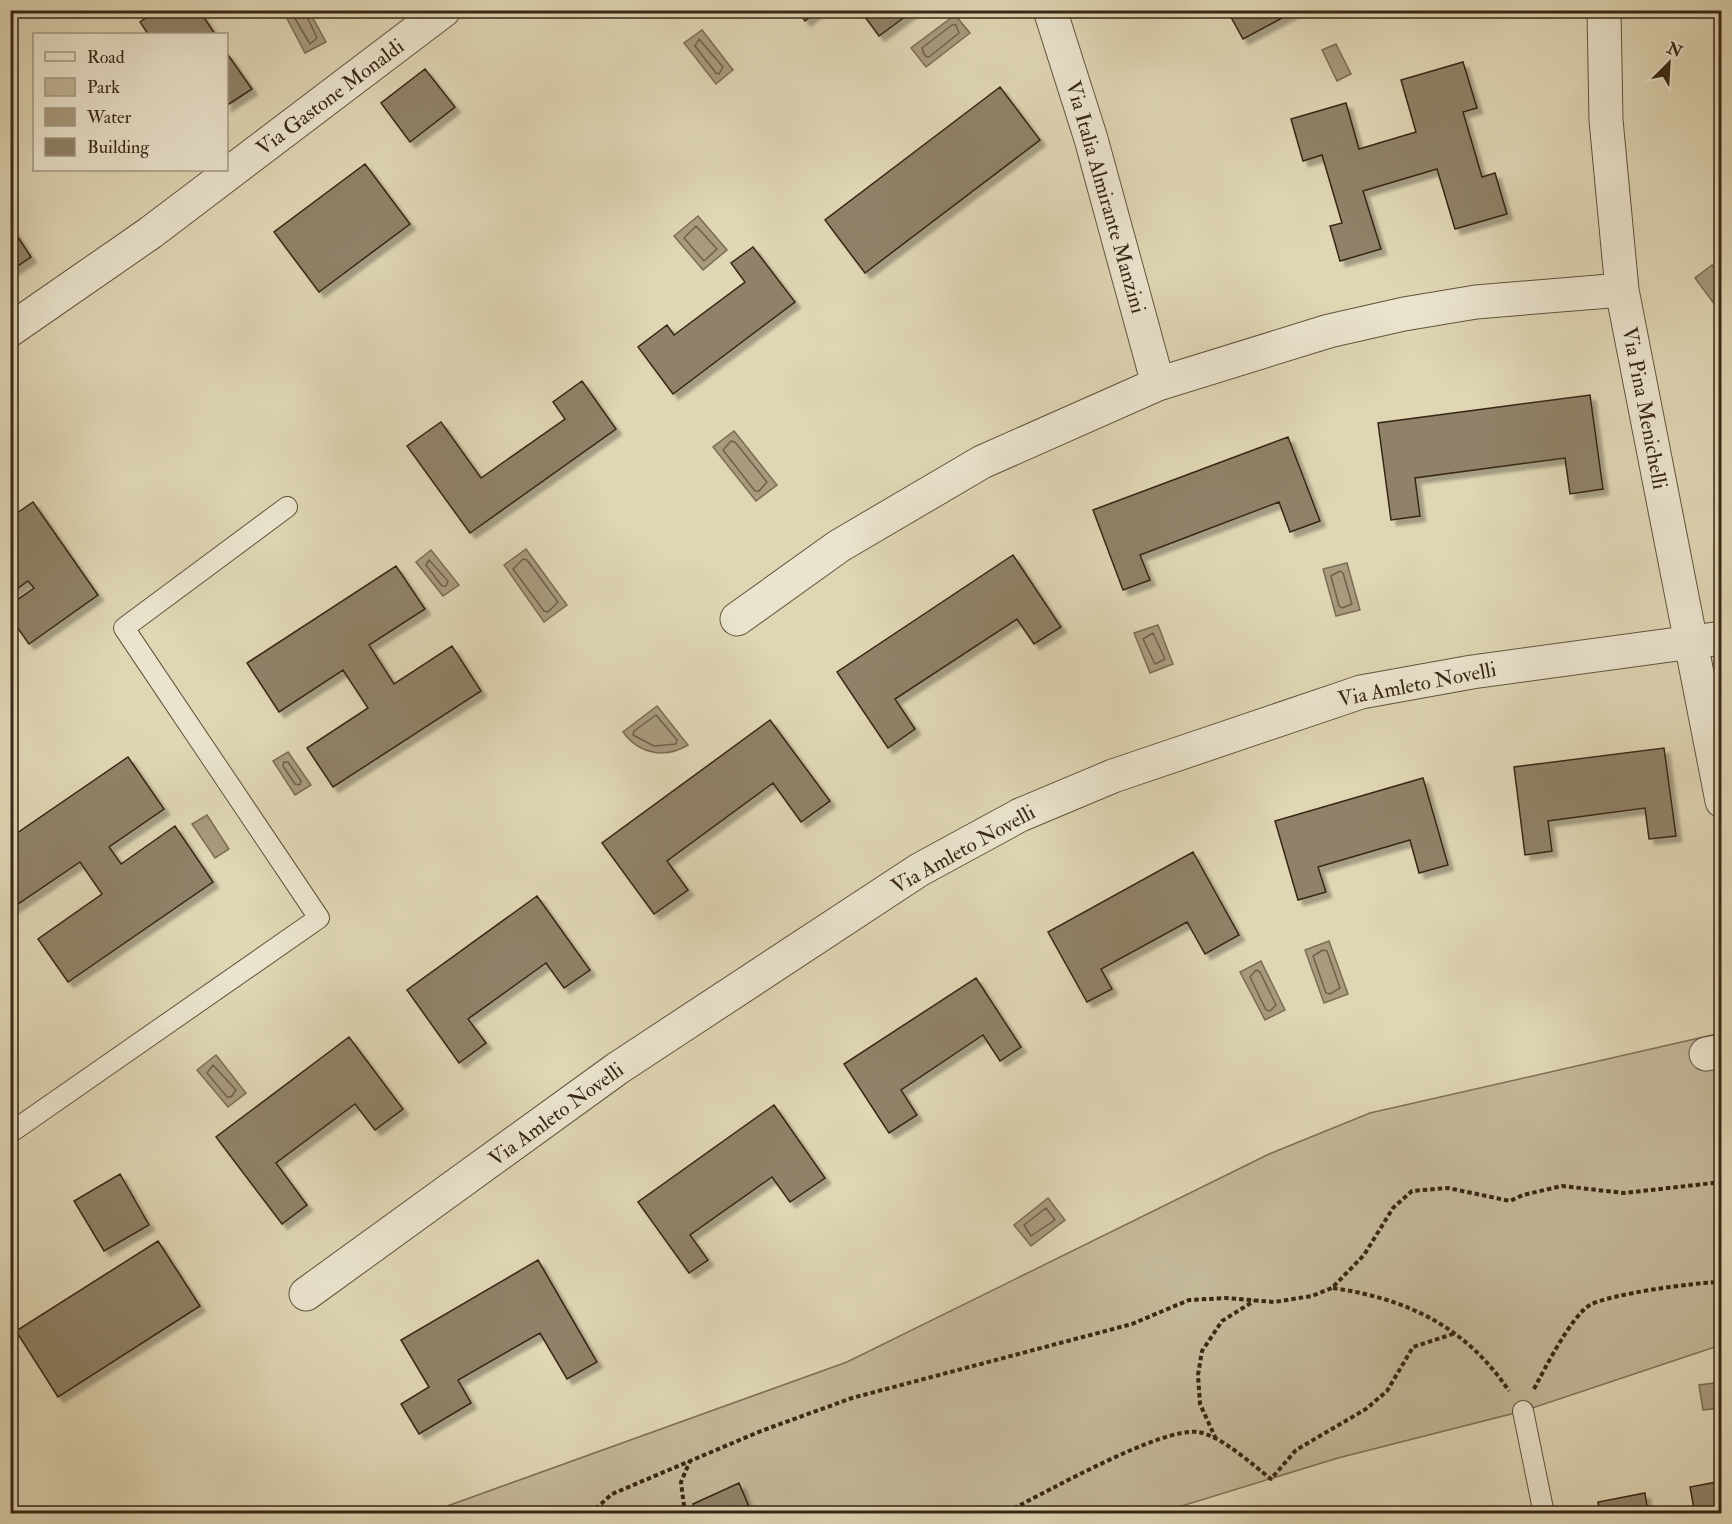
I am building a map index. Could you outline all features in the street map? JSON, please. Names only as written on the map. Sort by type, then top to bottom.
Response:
[{"type":"street","name":"Via Gastone Monaldi","points":[[10,330],[150,233],[444,10]]},
{"type":"street","name":"Via Italia Almirante Manzini","points":[[1050,10],[1091,139],[1158,384]]},
{"type":"street","name":"Via Pina Menichelli","points":[[1604,10],[1606,120],[1622,290],[1707,640],[1722,801]]},
{"type":"street","points":[[737,619],[839,546],[982,462],[1158,384],[1329,331],[1404,314],[1476,302],[1622,290]]},
{"type":"street","name":"Via Amleto Novelli","points":[[306,1294],[618,1068],[919,870],[1020,815],[1113,776],[1361,693],[1440,676],[1707,640]]},
{"type":"lane","points":[[10,1133],[319,918],[124,628],[287,507]]},
{"type":"lane","points":[[1523,1411],[1544,1514]]},
{"type":"path","points":[[590,1514],[612,1494],[761,1431],[852,1398],[1132,1324],[1189,1300],[1226,1298],[1255,1301],[1312,1296],[1332,1288],[1364,1255],[1393,1208],[1412,1191],[1448,1188],[1510,1201],[1523,1195],[1562,1186],[1624,1193],[1722,1182]]},
{"type":"path","points":[[1332,1288],[1364,1293],[1424,1313],[1456,1333],[1492,1365],[1523,1411],[1570,1326],[1589,1305],[1622,1296],[1722,1282]]},
{"type":"path","points":[[1216,1439],[1200,1404],[1198,1375],[1202,1351],[1222,1321],[1255,1301]]},
{"type":"path","points":[[1009,1514],[1012,1509],[1155,1440],[1197,1432],[1216,1439],[1271,1479],[1296,1450],[1366,1409],[1387,1391],[1413,1347],[1456,1333]]},
{"type":"path","points":[[685,1514],[681,1482],[690,1460]]},
{"type":"green space","points":[[1721,1033],[1721,1345],[1523,1411],[1338,1458],[1159,1513],[425,1514],[847,1362],[1269,1154],[1370,1113]]},
{"type":"water","points":[[283,11],[309,11],[326,42],[305,53]]},
{"type":"water","points":[[955,15],[970,33],[926,67],[911,48]]},
{"type":"water","points":[[702,30],[733,70],[716,84],[684,43]]},
{"type":"water","points":[[1336,44],[1351,74],[1337,81],[1322,50]]},
{"type":"water","points":[[698,216],[727,250],[703,270],[674,236]]},
{"type":"water","points":[[1712,265],[1721,277],[1721,313],[1695,278]]},
{"type":"water","points":[[734,431],[777,485],[756,501],[713,447]]},
{"type":"water","points":[[526,549],[567,605],[544,622],[504,565]]},
{"type":"water","points":[[431,550],[459,585],[443,596],[416,562]]},
{"type":"water","points":[[1347,563],[1360,610],[1336,616],[1323,569]]},
{"type":"water","points":[[1158,625],[1173,664],[1150,673],[1134,633]]},
{"type":"water","points":[[657,706],[688,745],[670,752],[653,752],[637,745],[623,732]]},
{"type":"water","points":[[288,752],[311,785],[295,795],[273,761]]},
{"type":"water","points":[[207,815],[229,849],[215,858],[192,824]]},
{"type":"water","points":[[1329,941],[1348,994],[1324,1003],[1305,950]]},
{"type":"water","points":[[1261,961],[1285,1010],[1265,1020],[1240,972]]},
{"type":"water","points":[[216,1055],[246,1093],[228,1107],[197,1070]]},
{"type":"water","points":[[1048,1198],[1065,1220],[1031,1246],[1014,1225]]},
{"type":"water","points":[[1721,1382],[1721,1408],[1703,1410],[1699,1385]]},
{"type":"building","points":[[157,10],[199,10],[214,33],[147,33],[140,22]]},
{"type":"building","points":[[798,10],[819,10],[805,21]]},
{"type":"building","points":[[860,10],[914,10],[879,36]]},
{"type":"building","points":[[1227,10],[1297,10],[1243,39]]},
{"type":"building","points":[[228,55],[252,89],[228,105]]},
{"type":"building","points":[[1463,62],[1477,108],[1463,112],[1482,177],[1495,173],[1507,214],[1455,229],[1437,169],[1363,191],[1381,249],[1340,261],[1330,226],[1342,223],[1322,155],[1303,161],[1291,119],[1346,103],[1359,149],[1416,132],[1401,80]]},
{"type":"building","points":[[425,69],[455,107],[410,142],[381,103]]},
{"type":"building","points":[[1000,87],[1040,140],[865,273],[825,220]]},
{"type":"building","points":[[365,164],[410,224],[319,292],[274,232]]},
{"type":"building","points":[[10,225],[31,257],[10,271]]},
{"type":"building","points":[[753,247],[795,302],[673,394],[638,347],[667,325],[674,335],[745,282],[731,263]]},
{"type":"building","points":[[582,381],[616,429],[470,533],[407,446],[441,422],[481,478],[565,419],[553,402]]},
{"type":"building","points":[[1590,395],[1603,489],[1570,494],[1565,458],[1415,478],[1420,516],[1391,520],[1378,423]]},
{"type":"building","points":[[1288,437],[1320,521],[1290,532],[1279,502],[1140,555],[1150,580],[1123,590],[1093,510]]},
{"type":"building","points":[[33,502],[98,595],[29,644],[10,617],[10,605],[34,588],[28,581],[10,594],[10,518]]},
{"type":"building","points":[[1013,555],[1061,627],[1034,644],[1017,619],[895,699],[915,729],[888,748],[837,672]]},
{"type":"building","points":[[396,566],[425,609],[369,645],[394,684],[452,646],[481,691],[333,787],[307,748],[368,708],[343,670],[279,712],[247,663]]},
{"type":"building","points":[[770,720],[830,801],[801,822],[773,783],[667,861],[688,890],[654,914],[602,843]]},
{"type":"building","points":[[1664,748],[1676,836],[1649,839],[1645,808],[1548,821],[1552,851],[1525,855],[1514,767]]},
{"type":"building","points":[[128,757],[164,809],[109,847],[121,864],[175,826],[213,882],[68,982],[38,939],[102,894],[80,862],[12,908],[10,838]]},
{"type":"building","points":[[1423,778],[1448,865],[1419,873],[1410,840],[1318,867],[1326,892],[1298,900],[1275,821]]},
{"type":"building","points":[[1193,852],[1239,935],[1205,954],[1187,922],[1101,969],[1112,989],[1087,1002],[1048,932]]},
{"type":"building","points":[[537,896],[590,970],[564,988],[546,963],[468,1019],[486,1043],[459,1063],[407,990]]},
{"type":"building","points":[[976,978],[1021,1047],[1000,1061],[983,1035],[901,1090],[917,1115],[889,1133],[844,1064]]},
{"type":"building","points":[[349,1037],[403,1109],[375,1130],[355,1104],[276,1163],[307,1205],[282,1224],[216,1137]]},
{"type":"building","points":[[774,1105],[825,1178],[790,1202],[772,1177],[690,1235],[708,1260],[689,1273],[638,1202]]},
{"type":"building","points":[[120,1174],[149,1225],[104,1251],[74,1201]]},
{"type":"building","points":[[158,1241],[200,1306],[58,1397],[16,1331]]},
{"type":"building","points":[[538,1260],[597,1362],[567,1379],[540,1333],[458,1380],[471,1403],[419,1434],[401,1404],[429,1387],[401,1340]]},
{"type":"building","points":[[1722,1481],[1722,1514],[1695,1514],[1690,1487]]},
{"type":"building","points":[[739,1483],[752,1514],[697,1514],[693,1504]]},
{"type":"building","points":[[1645,1493],[1648,1514],[1600,1514],[1598,1502]]}]
